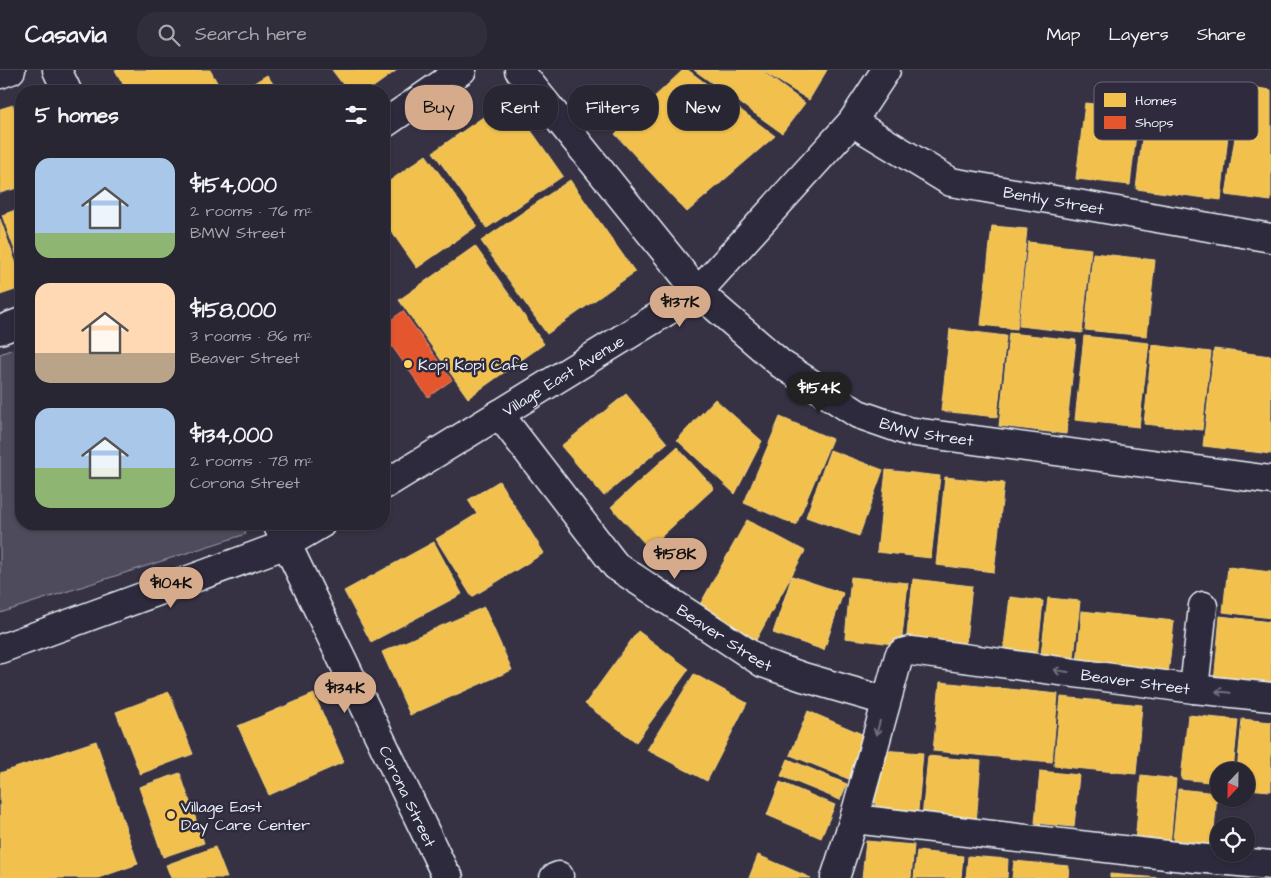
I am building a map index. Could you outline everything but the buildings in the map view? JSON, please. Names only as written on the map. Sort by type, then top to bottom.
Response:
[{"type":"street","points":[[0,74],[11,70]]},
{"type":"street","points":[[57,70],[64,85]]},
{"type":"street","points":[[390,120],[462,70]]},
{"type":"street","name":"BMW Street","points":[[519,70],[698,292],[781,364],[858,414],[907,431],[1271,480]]},
{"type":"street","name":"Village East Avenue","points":[[390,481],[698,292],[852,122],[886,70]]},
{"type":"street","name":"Bently Street","points":[[852,122],[951,182],[1271,238]]},
{"type":"street","points":[[0,330],[15,324]]},
{"type":"street","name":"Beaver Street","points":[[499,414],[616,566],[763,663],[803,677],[886,701]]},
{"type":"street","points":[[0,649],[282,534],[298,530]]},
{"type":"street","name":"Corona Street","points":[[282,534],[449,878]]},
{"type":"street","points":[[1194,689],[1203,606]]},
{"type":"street","name":"Beaver Street","points":[[835,878],[854,819],[899,656],[902,653],[911,651],[1194,689],[1271,697]]},
{"type":"street","points":[[854,819],[1165,855],[1271,865]]},
{"type":"shaded area","points":[[15,348],[15,530],[244,530],[246,534],[0,613],[0,354]]},
{"type":"place","name":"Kopi Kopi Cafe","points":[[408,364]]},
{"type":"place","name":"Village East Day Care Center","points":[[171,815]]}]
